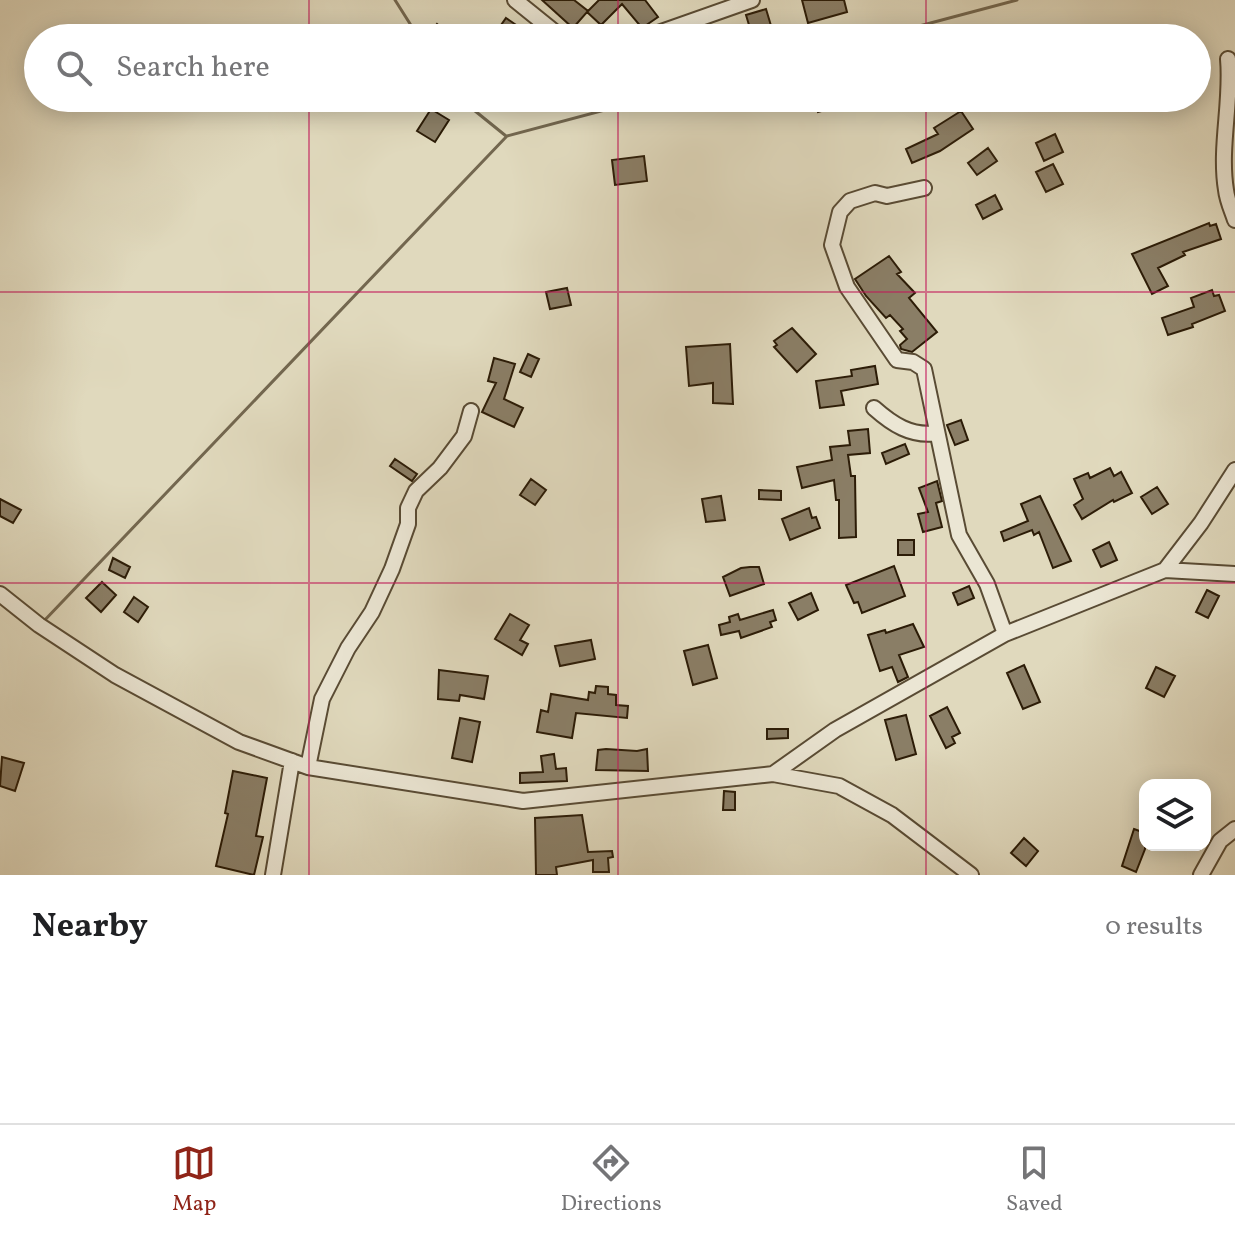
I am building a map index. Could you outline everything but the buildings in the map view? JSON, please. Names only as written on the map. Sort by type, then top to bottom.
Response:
[{"type":"street","points":[[515,0],[545,24]]},
{"type":"street","points":[[684,24],[752,0]]},
{"type":"street","points":[[1228,59],[1230,87],[1225,127],[1226,190],[1235,220]]},
{"type":"street","points":[[924,188],[887,196],[875,193],[850,201],[840,212],[832,245],[847,287],[897,360],[913,362],[924,369],[959,535],[987,584],[1005,634]]},
{"type":"street","points":[[874,408],[890,422],[913,433],[937,433]]},
{"type":"street","points":[[308,767],[322,699],[348,648],[372,612],[392,569],[408,524],[408,508],[416,491],[440,468],[464,436],[471,411]]},
{"type":"street","points":[[1165,570],[1201,523],[1235,470]]},
{"type":"street","points":[[773,774],[835,730],[1005,634],[1165,570],[1235,574]]},
{"type":"street","points":[[0,594],[39,625],[115,675],[239,742],[308,767],[523,801],[773,774],[839,786],[892,815],[971,875]]},
{"type":"street","points":[[273,875],[292,761]]},
{"type":"street","points":[[1201,875],[1220,841],[1235,829]]},
{"type":"waterway","points":[[395,0],[410,24]]},
{"type":"waterway","points":[[927,24],[1017,0]]},
{"type":"waterway","points":[[476,112],[506,136]]},
{"type":"waterway","points":[[42,623],[507,136],[597,112]]}]
